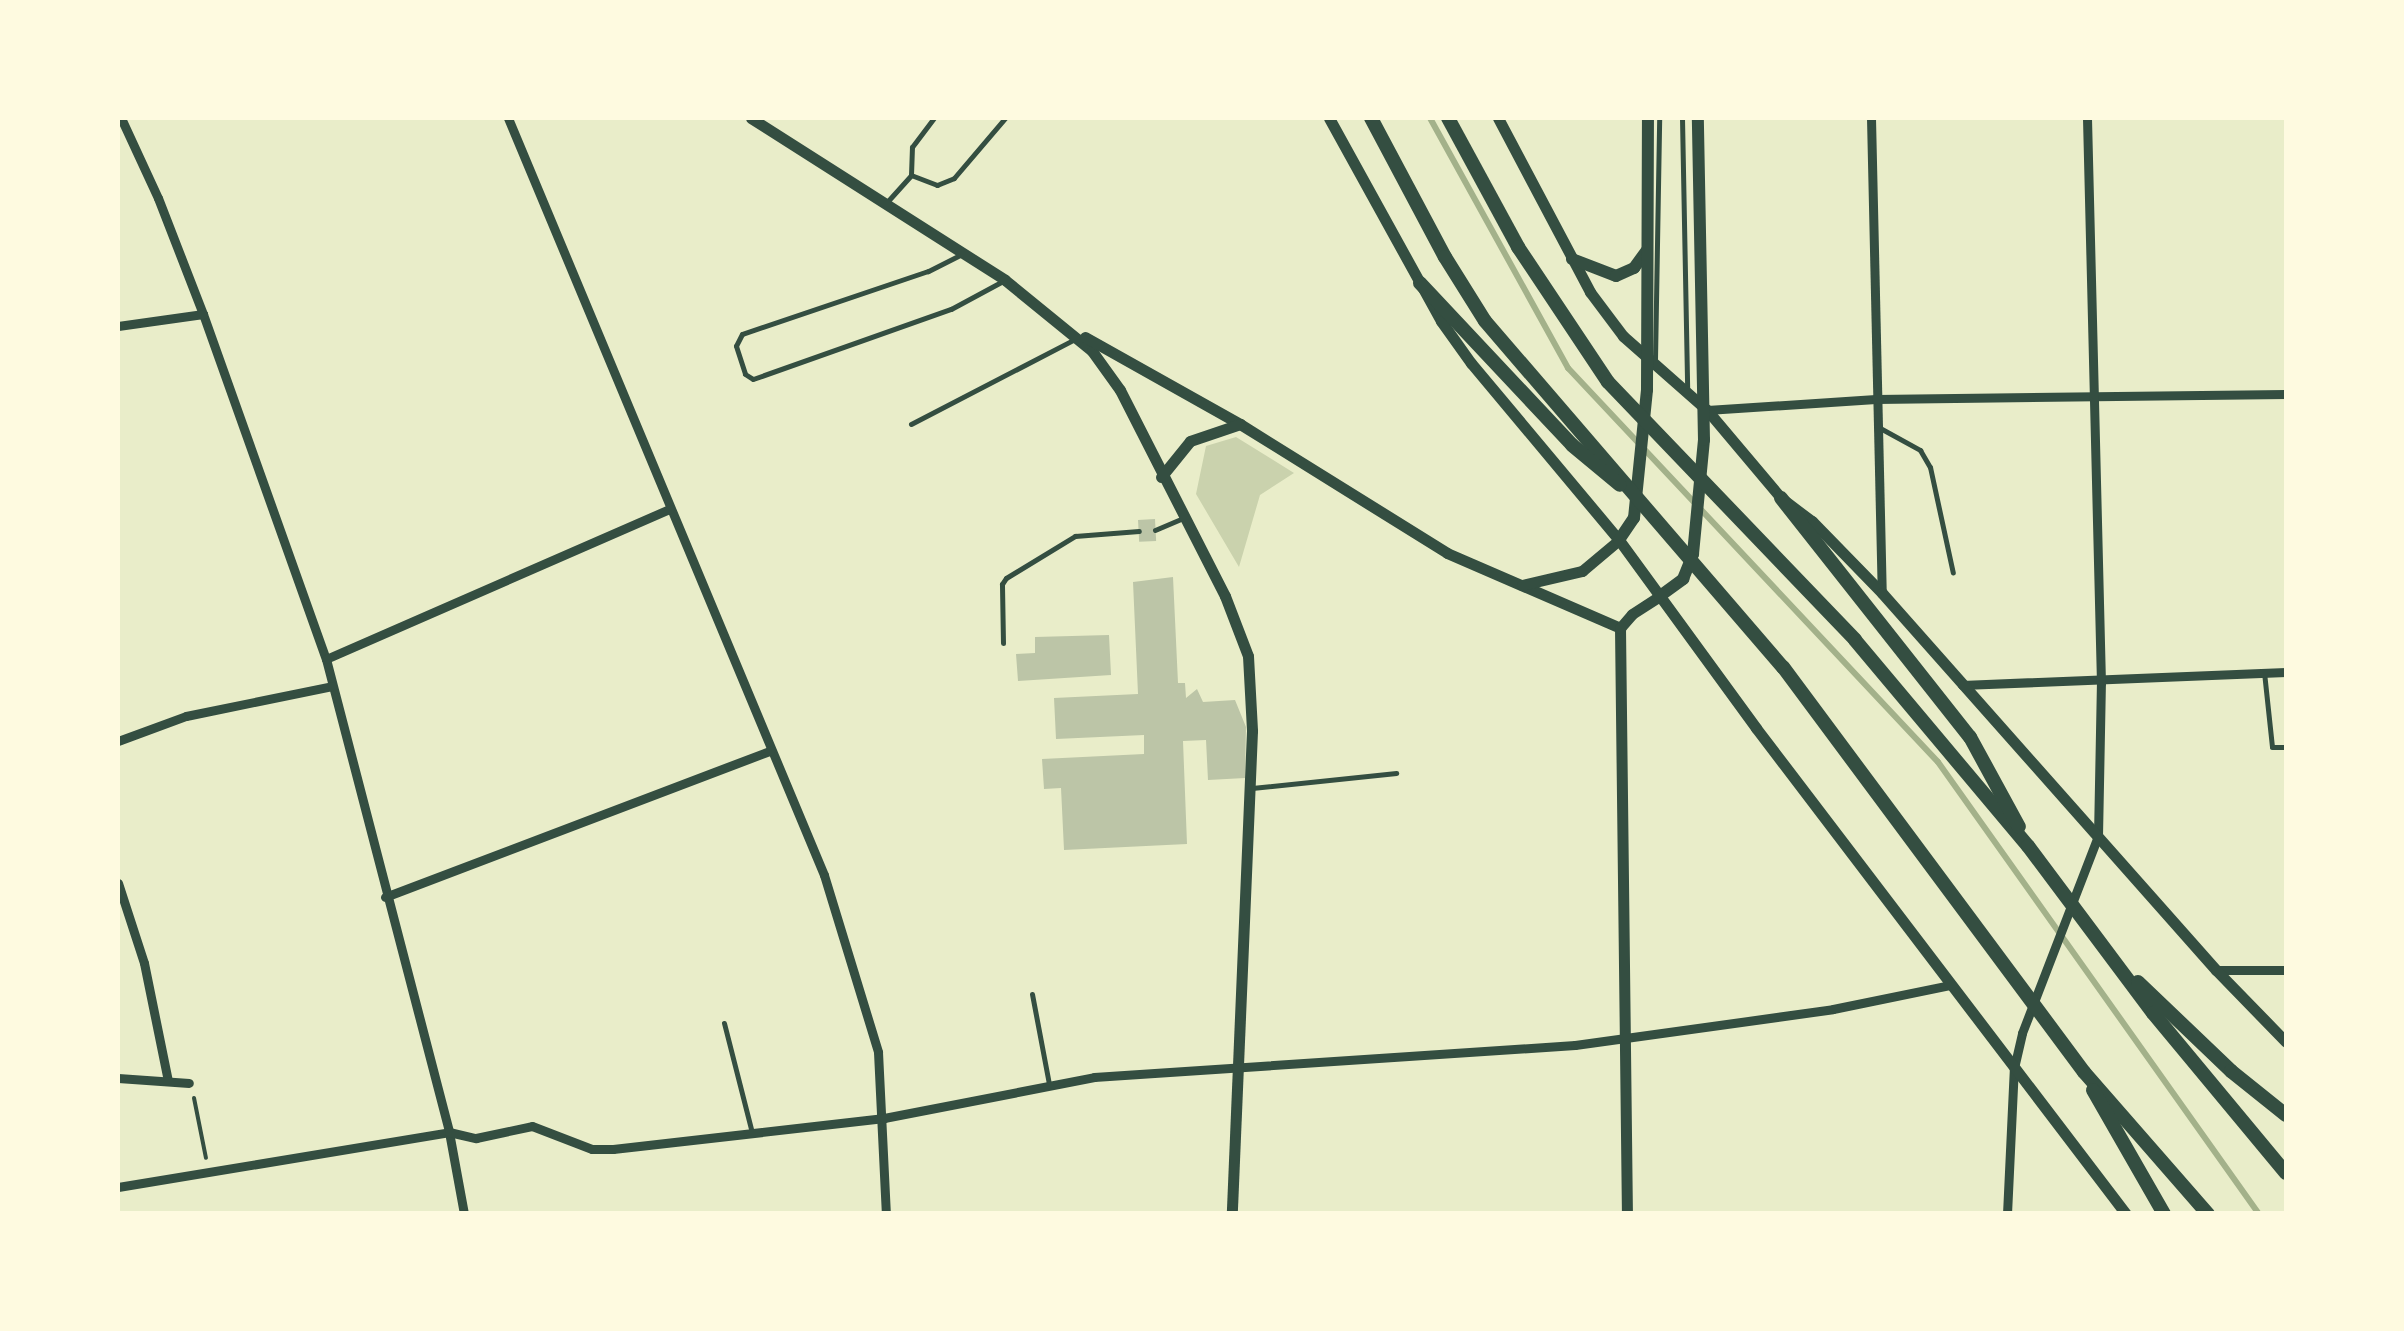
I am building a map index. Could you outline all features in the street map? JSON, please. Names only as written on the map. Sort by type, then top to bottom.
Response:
[{"type":"main road","points":[[1371,118],[1445,257],[1485,320],[1834,730],[2084,1072],[2208,1214]]},
{"type":"main road","points":[[1448,118],[1518,247],[1608,382],[1854,640],[2028,846],[2108,954],[2286,1173]]},
{"type":"main road","points":[[1619,540],[1631,525],[1635,510],[1652,363],[1648,118]]},
{"type":"main road","points":[[1660,596],[1683,579],[1692,554],[1707,410],[1698,118]]},
{"type":"main road","points":[[1572,259],[1616,276],[1634,268],[1648,248]]},
{"type":"main road","points":[[1420,284],[1572,446],[1602,474],[1632,491]]},
{"type":"main road","points":[[1781,498],[1970,737],[2028,846]]},
{"type":"main road","points":[[2108,954],[2231,1071],[2286,1115]]},
{"type":"main road","points":[[2084,1072],[2164,1214]]},
{"type":"street","points":[[120,118],[158,198],[203,314],[326,659],[384,898],[449,1132],[464,1214]]},
{"type":"street","points":[[508,118],[824,875],[863,988],[878,1052],[886,1214]]},
{"type":"street","points":[[751,118],[966,253],[1078,338],[1120,390],[1225,596],[1248,656],[1252,788],[1235,1065],[1232,1214]]},
{"type":"street","points":[[1329,118],[1420,284],[1470,364],[1619,540],[2126,1214]]},
{"type":"street","points":[[1498,118],[1606,316],[1652,363],[1707,410],[1781,498],[1812,521],[1882,593],[2095,842],[2286,1042]]},
{"type":"street","points":[[1871,118],[1882,593]]},
{"type":"street","points":[[2007,1214],[2014,1068],[2022,1033],[2095,842],[2100,682],[2087,118]]},
{"type":"street","points":[[118,326],[203,314]]},
{"type":"street","points":[[1078,338],[1088,338],[1240,424],[1447,553],[1620,628]]},
{"type":"street","points":[[1707,410],[1876,399],[2286,394]]},
{"type":"street","points":[[1161,477],[1190,441],[1240,424]]},
{"type":"street","points":[[326,659],[670,508]]},
{"type":"street","points":[[1517,585],[1558,580],[1582,571],[1619,540]]},
{"type":"street","points":[[1627,1214],[1620,628],[1632,614],[1660,596]]},
{"type":"street","points":[[1962,685],[2286,672]]},
{"type":"street","points":[[118,741],[186,716],[332,686]]},
{"type":"street","points":[[384,898],[770,752]]},
{"type":"street","points":[[118,883],[144,964],[168,1081]]},
{"type":"street","points":[[2216,970],[2286,970]]},
{"type":"street","points":[[118,1187],[449,1132],[476,1138],[532,1126],[592,1148],[613,1149],[884,1118],[1049,1084],[1235,1065],[1515,1051],[1849,1006],[1950,985]]},
{"type":"street","points":[[118,1078],[188,1084]]},
{"type":"lane","points":[[888,202],[911,175],[912,146],[934,118]]},
{"type":"lane","points":[[911,175],[938,185],[954,178],[1006,118]]},
{"type":"lane","points":[[1652,363],[1660,118]]},
{"type":"lane","points":[[1682,118],[1687,394]]},
{"type":"lane","points":[[966,253],[928,271],[742,334],[736,346],[745,374],[753,379],[951,309],[1006,280]]},
{"type":"lane","points":[[911,424],[1078,338]]},
{"type":"lane","points":[[1877,427],[1920,450],[1930,467],[1953,573]]},
{"type":"lane","points":[[1155,530],[1183,518]]},
{"type":"lane","points":[[1003,643],[1002,584],[1006,578],[1075,536],[1139,532]]},
{"type":"lane","points":[[2264,672],[2272,747],[2286,747]]},
{"type":"lane","points":[[1252,788],[1396,773]]},
{"type":"lane","points":[[1032,994],[1049,1084]]},
{"type":"lane","points":[[724,1022],[752,1133]]},
{"type":"path","points":[[188,1084],[208,1172]]},
{"type":"green space","points":[[1236,437],[1294,473],[1260,495],[1239,567],[1196,494],[1206,446]]},
{"type":"building","points":[[1155,519],[1156,541],[1139,542],[1138,520]]},
{"type":"building","points":[[1173,577],[1178,683],[1185,683],[1186,698],[1197,689],[1203,702],[1235,700],[1246,727],[1245,778],[1208,780],[1206,740],[1183,741],[1187,844],[1064,850],[1061,788],[1044,789],[1042,759],[1144,754],[1144,735],[1056,739],[1054,698],[1138,694],[1133,582]]},
{"type":"building","points":[[1109,635],[1111,675],[1018,681],[1016,654],[1035,653],[1035,637]]},
{"type":"waterway","points":[[1430,118],[1568,368],[1938,762],[2259,1214]]}]
